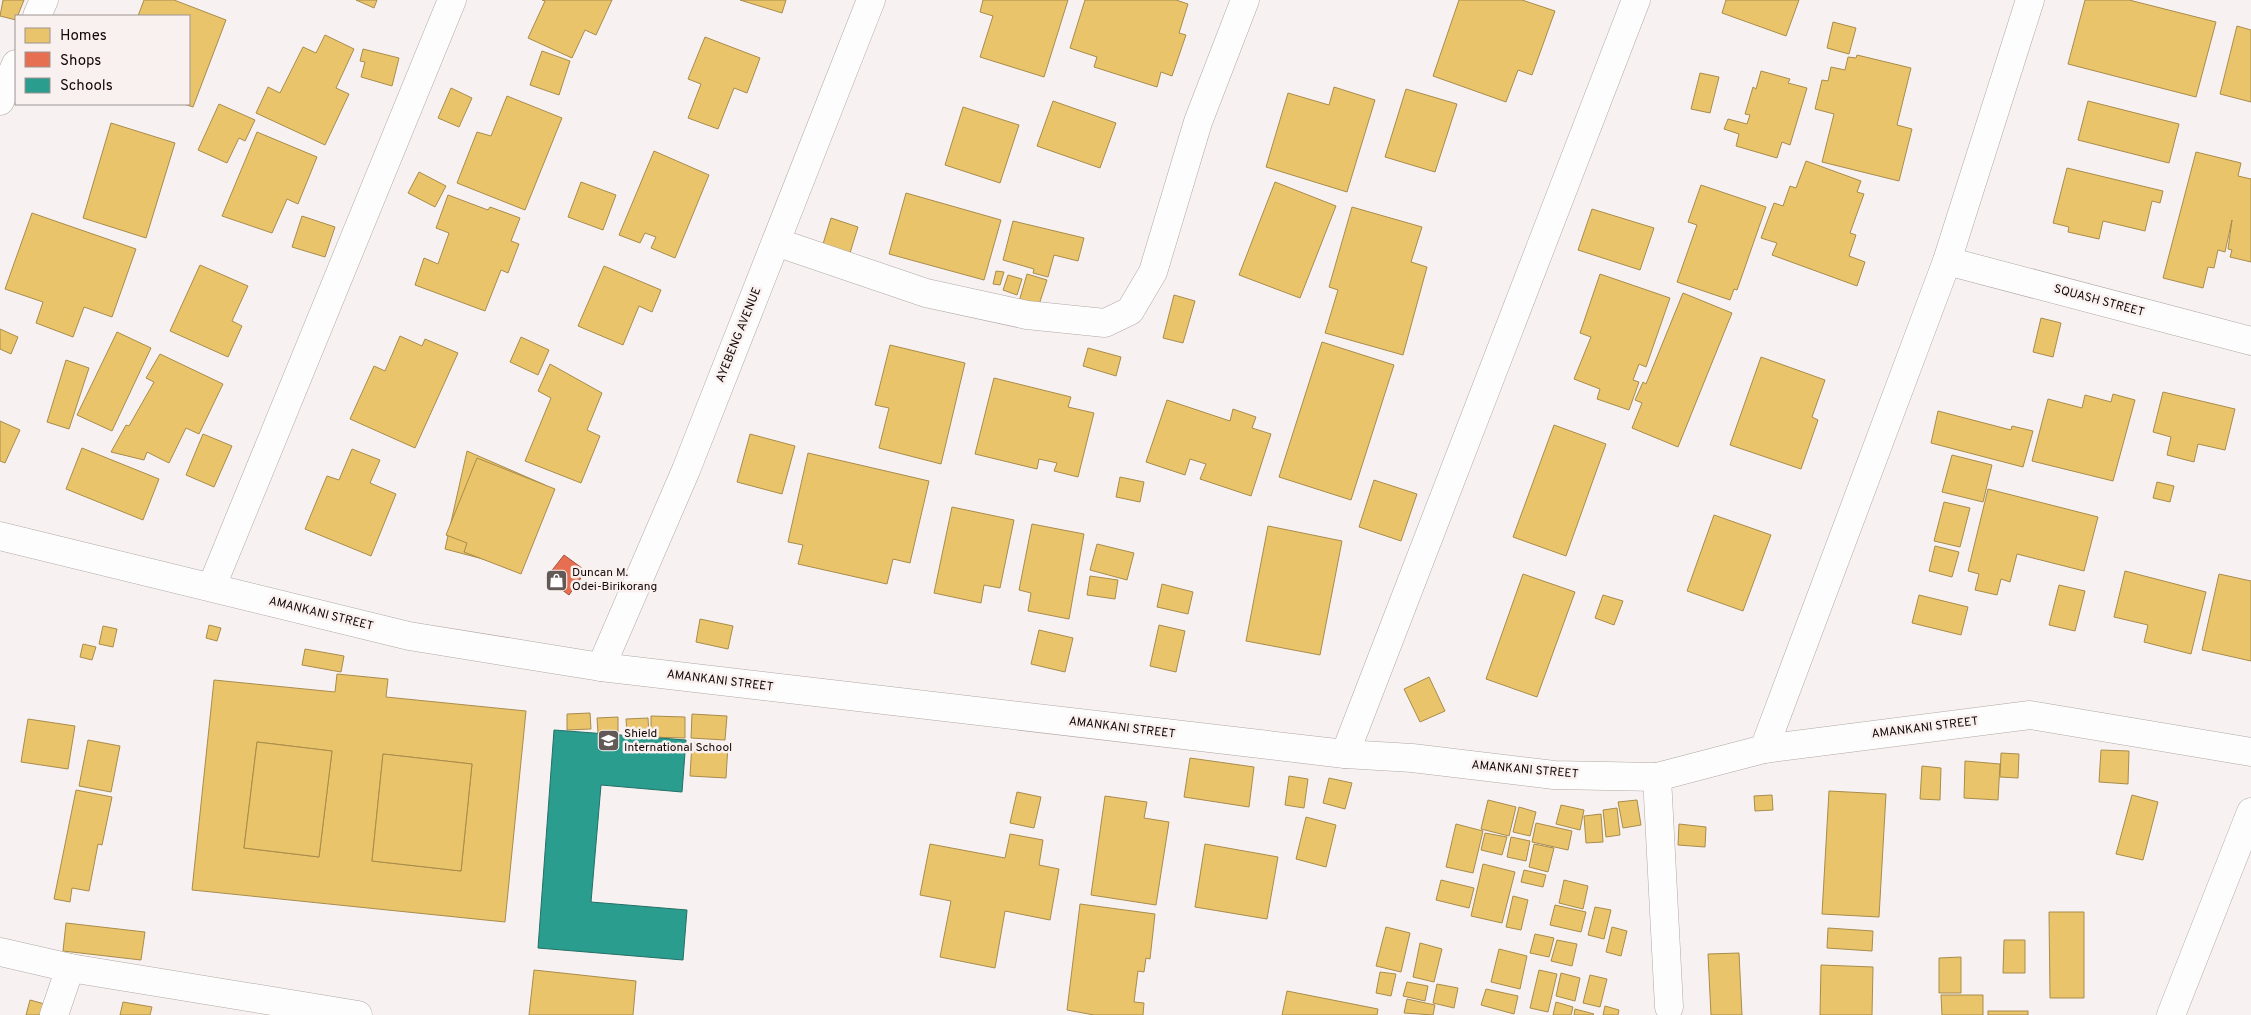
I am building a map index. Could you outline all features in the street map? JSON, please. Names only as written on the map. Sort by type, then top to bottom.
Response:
[{"type":"street","points":[[37,15],[44,0]]},
{"type":"street","points":[[212,586],[452,0]]},
{"type":"street","name":"AYEBENG AVENUE","points":[[601,667],[686,470],[871,0]]},
{"type":"street","points":[[776,242],[926,293],[1027,315],[1105,323],[1130,311],[1153,272],[1198,122],[1246,0]]},
{"type":"street","points":[[1346,754],[1636,0]]},
{"type":"street","points":[[1764,749],[1947,262],[2030,0]]},
{"type":"street","points":[[0,101],[15,66]]},
{"type":"street","name":"SQUASH STREET","points":[[1947,262],[2251,341]]},
{"type":"street","name":"AMANKANI STREET","points":[[0,536],[212,586],[410,636],[601,667],[1346,754],[1412,758],[1554,775],[1657,777],[1764,749],[2030,715],[2251,752]]},
{"type":"street","points":[[1657,777],[1669,1007]]},
{"type":"street","points":[[2171,1015],[2251,812]]},
{"type":"street","points":[[0,952],[70,968],[358,1015]]},
{"type":"street","points":[[54,1015],[70,968]]},
{"type":"building: Homes","points":[[3,0],[24,0],[18,15],[15,15],[15,20],[0,16]]},
{"type":"building: Homes","points":[[144,0],[174,0],[226,20],[193,107],[187,105],[190,105],[190,15],[138,15]]},
{"type":"building: Homes","points":[[356,0],[377,0],[374,8]]},
{"type":"building: Homes","points":[[542,0],[612,0],[596,35],[585,30],[572,58],[528,38],[545,1]]},
{"type":"building: Homes","points":[[740,0],[786,0],[782,13]]},
{"type":"building: Homes","points":[[983,0],[1068,0],[1044,77],[980,57],[993,16],[980,12]]},
{"type":"building: Homes","points":[[1085,0],[1176,0],[1188,4],[1179,33],[1186,35],[1172,76],[1161,72],[1157,87],[1094,67],[1097,57],[1070,48]]},
{"type":"building: Homes","points":[[1459,0],[1522,0],[1555,11],[1532,75],[1518,70],[1506,102],[1433,76]]},
{"type":"building: Homes","points":[[1726,0],[1799,0],[1786,36],[1722,13]]},
{"type":"building: Homes","points":[[2085,0],[2129,0],[2216,22],[2196,97],[2068,64]]},
{"type":"building: Homes","points":[[1833,22],[1856,28],[1849,54],[1827,48]]},
{"type":"building: Homes","points":[[2237,26],[2251,30],[2251,102],[2220,94]]},
{"type":"building: Homes","points":[[325,35],[354,49],[336,88],[349,94],[325,145],[256,113],[268,87],[280,93],[303,47],[316,53]]},
{"type":"building: Homes","points":[[705,37],[760,58],[747,93],[734,88],[718,129],[688,118],[701,84],[688,79]]},
{"type":"building: Homes","points":[[363,49],[399,58],[392,86],[361,77],[365,62],[360,61]]},
{"type":"building: Homes","points":[[542,51],[570,61],[559,95],[530,85]]},
{"type":"building: Homes","points":[[1857,55],[1911,68],[1897,125],[1912,129],[1899,181],[1822,162],[1834,114],[1815,109],[1822,80],[1828,81],[1831,67],[1845,70],[1848,57],[1856,58]]},
{"type":"building: Homes","points":[[1761,71],[1790,79],[1788,83],[1807,88],[1790,145],[1782,142],[1777,158],[1736,146],[1739,134],[1724,129],[1728,119],[1747,124],[1750,115],[1745,114],[1753,87],[1756,89]]},
{"type":"building: Homes","points":[[1700,73],[1719,77],[1710,113],[1691,109]]},
{"type":"building: Homes","points":[[1334,87],[1375,100],[1347,192],[1266,167],[1288,93],[1329,105]]},
{"type":"building: Homes","points":[[451,88],[472,98],[459,127],[438,118]]},
{"type":"building: Homes","points":[[1406,89],[1457,104],[1435,172],[1385,157]]},
{"type":"building: Homes","points":[[507,96],[562,118],[525,210],[457,183],[477,132],[491,136]]},
{"type":"building: Homes","points":[[1053,101],[1116,123],[1100,168],[1037,146]]},
{"type":"building: Homes","points":[[2088,101],[2179,124],[2169,163],[2078,140]]},
{"type":"building: Homes","points":[[219,104],[255,120],[245,141],[239,138],[227,163],[198,150]]},
{"type":"building: Homes","points":[[963,107],[1019,125],[1000,183],[945,165]]},
{"type":"building: Homes","points":[[111,123],[175,143],[146,238],[83,218]]},
{"type":"building: Homes","points":[[257,132],[317,157],[298,204],[287,199],[272,233],[222,216]]},
{"type":"building: Homes","points":[[654,151],[709,175],[675,258],[651,248],[656,237],[645,233],[640,243],[619,235]]},
{"type":"building: Homes","points":[[2196,152],[2241,163],[2238,176],[2251,179],[2251,262],[2230,257],[2232,250],[2228,249],[2232,220],[2225,252],[2218,250],[2214,268],[2208,267],[2203,288],[2163,278]]},
{"type":"building: Homes","points":[[1806,161],[1861,181],[1857,192],[1864,194],[1850,233],[1856,235],[1849,256],[1865,262],[1857,286],[1772,255],[1777,243],[1761,238],[1774,203],[1783,206],[1790,186],[1796,188]]},
{"type":"building: Homes","points":[[2067,168],[2163,191],[2160,203],[2152,201],[2145,231],[2103,221],[2099,239],[2068,232],[2069,227],[2053,223]]},
{"type":"building: Homes","points":[[419,172],[446,186],[435,207],[408,193]]},
{"type":"building: Homes","points":[[581,182],[616,195],[603,230],[568,217]]},
{"type":"building: Homes","points":[[1275,182],[1336,206],[1300,298],[1239,275]]},
{"type":"building: Homes","points":[[1701,185],[1766,207],[1737,290],[1734,289],[1730,300],[1677,282],[1697,225],[1688,222]]},
{"type":"building: Homes","points":[[906,193],[1001,220],[984,280],[889,254]]},
{"type":"building: Homes","points":[[448,195],[488,210],[490,207],[520,218],[511,241],[519,244],[508,273],[501,270],[485,311],[415,285],[424,258],[438,264],[449,233],[436,228]]},
{"type":"building: Homes","points":[[1352,207],[1422,227],[1411,262],[1427,267],[1403,355],[1325,333],[1338,290],[1329,287]]},
{"type":"building: Homes","points":[[1592,209],[1654,228],[1640,270],[1578,250]]},
{"type":"building: Homes","points":[[32,213],[136,249],[112,317],[84,307],[73,337],[36,323],[43,302],[5,289]]},
{"type":"building: Homes","points":[[302,216],[335,227],[325,257],[292,247]]},
{"type":"building: Homes","points":[[831,218],[858,227],[850,253],[823,244]]},
{"type":"building: Homes","points":[[1013,221],[1084,238],[1078,261],[1054,255],[1048,277],[1033,273],[1034,269],[1003,260]]},
{"type":"building: Homes","points":[[200,265],[248,286],[232,321],[242,326],[228,357],[170,331]]},
{"type":"building: Homes","points":[[604,266],[661,290],[652,312],[639,306],[623,345],[578,326]]},
{"type":"building: Homes","points":[[996,271],[1004,272],[1000,285],[993,284]]},
{"type":"building: Homes","points":[[1027,274],[1047,280],[1037,311],[1018,305]]},
{"type":"building: Homes","points":[[1600,274],[1670,298],[1646,367],[1639,364],[1633,380],[1639,382],[1629,410],[1597,399],[1600,389],[1574,379],[1591,337],[1580,333]]},
{"type":"building: Homes","points":[[1008,275],[1022,279],[1017,295],[1003,290]]},
{"type":"building: Homes","points":[[1683,293],[1732,313],[1678,447],[1632,428],[1642,403],[1635,400],[1643,382],[1646,384]]},
{"type":"building: Homes","points":[[1174,295],[1195,301],[1183,343],[1163,338]]},
{"type":"building: Homes","points":[[2041,318],[2061,323],[2053,357],[2033,352]]},
{"type":"building: Homes","points":[[0,329],[18,337],[11,354],[0,349]]},
{"type":"building: Homes","points":[[117,332],[151,348],[112,431],[77,415]]},
{"type":"building: Homes","points":[[400,336],[422,346],[425,339],[458,353],[415,448],[350,419],[374,366],[385,371]]},
{"type":"building: Homes","points":[[521,337],[549,350],[538,375],[510,362]]},
{"type":"building: Homes","points":[[1322,342],[1394,365],[1351,500],[1279,477]]},
{"type":"building: Homes","points":[[890,345],[965,363],[941,464],[879,448],[889,408],[875,405]]},
{"type":"building: Homes","points":[[1088,348],[1121,357],[1116,376],[1083,366]]},
{"type":"building: Homes","points":[[160,354],[223,384],[199,434],[186,428],[169,463],[147,452],[144,460],[111,452],[126,425],[129,426],[154,382],[146,378]]},
{"type":"building: Homes","points":[[1761,357],[1825,380],[1812,417],[1818,420],[1801,469],[1730,445]]},
{"type":"building: Homes","points":[[66,360],[89,368],[69,429],[47,422]]},
{"type":"building: Homes","points":[[550,364],[602,393],[587,430],[600,436],[581,483],[525,461],[551,398],[538,391]]},
{"type":"building: Homes","points":[[994,378],[1071,397],[1068,407],[1094,413],[1078,477],[1054,471],[1057,463],[1039,459],[1037,469],[975,454]]},
{"type":"building: Homes","points":[[2163,392],[2235,409],[2225,450],[2198,444],[2194,462],[2167,455],[2171,437],[2153,432]]},
{"type":"building: Homes","points":[[2113,394],[2135,400],[2113,481],[2032,461],[2048,399],[2082,408],[2085,395],[2111,402]]},
{"type":"building: Homes","points":[[1167,400],[1230,421],[1233,409],[1256,417],[1252,428],[1271,434],[1251,496],[1200,479],[1206,464],[1190,459],[1185,475],[1146,462]]},
{"type":"building: Homes","points":[[1938,411],[2011,430],[2012,426],[2033,431],[2023,467],[1931,443]]},
{"type":"building: Homes","points":[[0,421],[20,430],[5,463],[0,461]]},
{"type":"building: Homes","points":[[1554,425],[1606,444],[1566,556],[1513,537]]},
{"type":"building: Homes","points":[[203,434],[232,446],[214,487],[186,475]]},
{"type":"building: Homes","points":[[750,434],[795,446],[782,494],[737,482]]},
{"type":"building: Homes","points":[[82,448],[159,479],[143,520],[66,489]]},
{"type":"building: Homes","points":[[352,449],[380,460],[370,483],[396,494],[371,556],[305,529],[327,476],[339,480]]},
{"type":"building: Homes","points":[[467,451],[545,485],[517,568],[445,549]]},
{"type":"building: Homes","points":[[808,453],[929,481],[910,563],[893,559],[887,584],[798,564],[803,545],[788,542]]},
{"type":"building: Homes","points":[[1952,455],[1992,465],[1983,502],[1942,492]]},
{"type":"building: Homes","points":[[477,458],[555,489],[521,574],[464,552],[467,543],[446,535]]},
{"type":"building: Homes","points":[[1120,477],[1144,482],[1140,502],[1116,497]]},
{"type":"building: Homes","points":[[1374,480],[1417,494],[1401,541],[1359,527]]},
{"type":"building: Homes","points":[[2157,482],[2174,486],[2170,502],[2153,498]]},
{"type":"building: Homes","points":[[1988,489],[2098,517],[2084,571],[2017,554],[2010,582],[2001,579],[1997,595],[1975,590],[1979,574],[1968,571]]},
{"type":"building: Homes","points":[[1944,502],[1970,508],[1960,547],[1934,541]]},
{"type":"building: Homes","points":[[952,507],[1014,520],[1000,588],[984,585],[981,603],[934,593]]},
{"type":"building: Homes","points":[[1714,515],[1771,535],[1743,611],[1687,591]]},
{"type":"building: Homes","points":[[1032,524],[1084,534],[1069,619],[1028,611],[1031,593],[1019,590]]},
{"type":"building: Homes","points":[[1268,526],[1342,541],[1320,655],[1246,641]]},
{"type":"building: Homes","points":[[1097,544],[1134,553],[1127,580],[1090,570]]},
{"type":"building: Homes","points":[[1935,546],[1959,552],[1952,577],[1929,571]]},
{"type":"building: Homes","points":[[2125,571],[2206,592],[2191,654],[2144,642],[2148,625],[2114,617]]},
{"type":"building: Homes","points":[[1523,574],[1575,592],[1537,697],[1486,679]]},
{"type":"building: Homes","points":[[2219,574],[2251,581],[2251,661],[2202,650]]},
{"type":"building: Homes","points":[[1090,576],[1118,580],[1115,599],[1087,595]]},
{"type":"building: Homes","points":[[1162,584],[1193,592],[1188,614],[1157,607]]},
{"type":"building: Homes","points":[[2059,585],[2085,591],[2075,631],[2049,625]]},
{"type":"building: Homes","points":[[1603,595],[1623,601],[1614,625],[1595,618]]},
{"type":"building: Homes","points":[[1919,595],[1968,607],[1961,635],[1912,623]]},
{"type":"building: Homes","points":[[700,619],[733,626],[728,649],[696,642]]},
{"type":"building: Homes","points":[[209,625],[221,628],[217,641],[206,638]]},
{"type":"building: Homes","points":[[1159,625],[1185,631],[1176,672],[1150,666]]},
{"type":"building: Homes","points":[[103,626],[117,629],[113,647],[99,644]]},
{"type":"building: Homes","points":[[1039,630],[1073,638],[1065,672],[1031,664]]},
{"type":"building: Homes","points":[[83,644],[96,647],[92,660],[80,657]]},
{"type":"building: Homes","points":[[305,649],[344,656],[341,672],[302,665]]},
{"type":"building: Homes","points":[[337,674],[388,679],[386,697],[526,711],[505,922],[192,890],[214,680],[335,692]],"holes":[[[257,742],[332,751],[319,857],[244,848]],[[383,754],[472,764],[461,871],[372,861]]]},
{"type":"building: Homes","points":[[1429,677],[1445,711],[1420,722],[1404,689]]},
{"type":"building: Homes","points":[[590,713],[591,729],[567,730],[567,714]]},
{"type":"building: Homes","points":[[692,714],[727,716],[725,740],[691,738]]},
{"type":"building: Homes","points":[[651,716],[685,717],[685,738],[651,737]]},
{"type":"building: Homes","points":[[618,717],[618,732],[598,733],[597,718]]},
{"type":"building: Homes","points":[[648,718],[649,735],[627,735],[626,719]]},
{"type":"building: Homes","points":[[28,719],[75,726],[68,769],[21,762]]},
{"type":"building: Homes","points":[[88,740],[120,746],[111,792],[79,786]]},
{"type":"building: Homes","points":[[257,742],[332,751],[319,857],[244,848]]},
{"type":"building: Homes","points":[[692,743],[728,745],[726,778],[690,776]]},
{"type":"building: Homes","points":[[2101,750],[2129,751],[2128,784],[2099,782]]},
{"type":"building: Homes","points":[[2001,753],[2019,754],[2018,778],[2000,777]]},
{"type":"building: Homes","points":[[383,754],[472,764],[461,871],[372,861]]},
{"type":"building: Homes","points":[[1190,758],[1254,767],[1249,807],[1184,797]]},
{"type":"building: Homes","points":[[1965,761],[2000,764],[1998,800],[1964,798]]},
{"type":"building: Homes","points":[[1922,766],[1941,768],[1940,800],[1920,799]]},
{"type":"building: Homes","points":[[1289,776],[1308,779],[1304,808],[1285,805]]},
{"type":"building: Homes","points":[[1329,778],[1352,783],[1345,809],[1323,803]]},
{"type":"building: Homes","points":[[76,790],[112,797],[102,845],[98,844],[89,891],[72,888],[70,902],[54,899]]},
{"type":"building: Homes","points":[[1829,791],[1886,794],[1879,917],[1822,914]]},
{"type":"building: Homes","points":[[1017,792],[1041,797],[1034,828],[1010,823]]},
{"type":"building: Homes","points":[[1772,795],[1773,810],[1755,811],[1754,796]]},
{"type":"building: Homes","points":[[2132,795],[2158,802],[2143,860],[2116,854]]},
{"type":"building: Homes","points":[[1105,796],[1147,802],[1144,818],[1169,822],[1156,905],[1091,895]]},
{"type":"building: Homes","points":[[1488,800],[1516,807],[1509,836],[1481,829]]},
{"type":"building: Homes","points":[[1637,800],[1641,825],[1623,828],[1618,802]]},
{"type":"building: Homes","points":[[1561,805],[1584,810],[1580,830],[1556,824]]},
{"type":"building: Homes","points":[[1519,807],[1536,812],[1530,836],[1513,832]]},
{"type":"building: Homes","points":[[1617,808],[1620,835],[1606,837],[1603,810]]},
{"type":"building: Homes","points":[[1601,814],[1603,842],[1586,843],[1584,816]]},
{"type":"building: Homes","points":[[1306,817],[1336,825],[1326,867],[1296,859]]},
{"type":"building: Homes","points":[[1536,823],[1572,831],[1568,850],[1532,842]]},
{"type":"building: Homes","points":[[1456,824],[1483,831],[1473,873],[1446,867]]},
{"type":"building: Homes","points":[[1679,824],[1706,827],[1705,847],[1678,845]]},
{"type":"building: Homes","points":[[1485,833],[1507,837],[1502,855],[1481,850]]},
{"type":"building: Homes","points":[[1010,834],[1043,840],[1039,865],[1059,869],[1050,920],[1005,911],[995,968],[940,957],[951,901],[920,895],[930,844],[1005,858]]},
{"type":"building: Homes","points":[[1511,837],[1530,841],[1526,861],[1507,857]]},
{"type":"building: Homes","points":[[1205,844],[1278,857],[1267,919],[1195,907]]},
{"type":"building: Homes","points":[[1534,844],[1554,848],[1548,872],[1529,867]]},
{"type":"building: Homes","points":[[1483,864],[1515,872],[1502,923],[1471,916]]},
{"type":"building: Homes","points":[[1524,870],[1546,875],[1543,887],[1521,882]]},
{"type":"building: Homes","points":[[1441,880],[1474,888],[1469,908],[1436,900]]},
{"type":"building: Homes","points":[[1564,880],[1588,886],[1583,909],[1559,903]]},
{"type":"building: Homes","points":[[1513,896],[1528,900],[1521,930],[1506,927]]},
{"type":"building: Homes","points":[[1080,904],[1155,914],[1150,959],[1146,958],[1144,972],[1138,971],[1134,1002],[1144,1003],[1143,1015],[1094,1015],[1067,1010]]},
{"type":"building: Homes","points":[[1555,905],[1586,912],[1581,932],[1550,925]]},
{"type":"building: Homes","points":[[1595,907],[1611,910],[1604,939],[1588,935]]},
{"type":"building: Homes","points":[[2049,912],[2084,912],[2084,998],[2050,998]]},
{"type":"building: Homes","points":[[66,923],[145,932],[141,960],[63,951]]},
{"type":"building: Homes","points":[[1386,927],[1410,933],[1401,972],[1376,966]]},
{"type":"building: Homes","points":[[1612,927],[1627,931],[1621,956],[1606,952]]},
{"type":"building: Homes","points":[[1828,928],[1873,931],[1872,951],[1827,948]]},
{"type":"building: Homes","points":[[1535,934],[1554,938],[1549,957],[1530,953]]},
{"type":"building: Homes","points":[[1557,940],[1577,944],[1572,966],[1551,961]]},
{"type":"building: Homes","points":[[2004,940],[2025,940],[2025,973],[2003,973]]},
{"type":"building: Homes","points":[[1420,943],[1442,949],[1434,982],[1413,977]]},
{"type":"building: Homes","points":[[1499,949],[1527,956],[1520,989],[1491,982]]},
{"type":"building: Homes","points":[[1739,953],[1742,1015],[1711,1015],[1708,954]]},
{"type":"building: Homes","points":[[1961,957],[1961,993],[1939,993],[1939,958]]},
{"type":"building: Homes","points":[[1821,965],[1873,967],[1872,1015],[1820,1015]]},
{"type":"building: Homes","points":[[534,970],[636,981],[633,1015],[529,1015]]},
{"type":"building: Homes","points":[[1539,970],[1557,974],[1548,1012],[1530,1008]]},
{"type":"building: Homes","points":[[1380,972],[1396,974],[1391,996],[1376,993]]},
{"type":"building: Homes","points":[[1561,973],[1580,978],[1575,1001],[1556,996]]},
{"type":"building: Homes","points":[[1590,975],[1607,979],[1600,1007],[1583,1003]]},
{"type":"building: Homes","points":[[1407,982],[1428,986],[1425,1001],[1403,996]]},
{"type":"building: Homes","points":[[1437,984],[1458,988],[1454,1008],[1433,1003]]},
{"type":"building: Homes","points":[[1486,989],[1518,996],[1514,1014],[1481,1005]]},
{"type":"building: Homes","points":[[1287,991],[1378,1009],[1377,1015],[1282,1015]]},
{"type":"building: Homes","points":[[1941,995],[1983,995],[1983,1015],[1942,1015]]},
{"type":"building: Homes","points":[[1407,999],[1435,1005],[1433,1015],[1404,1013]]},
{"type":"building: Homes","points":[[30,1000],[52,1006],[50,1015],[26,1015]]},
{"type":"building: Homes","points":[[123,1002],[152,1007],[150,1015],[120,1015]]},
{"type":"building: Homes","points":[[1556,1002],[1573,1007],[1571,1015],[1553,1015]]},
{"type":"building: Homes","points":[[1605,1006],[1619,1010],[1618,1015],[1603,1015]]},
{"type":"building: Homes","points":[[1575,1009],[1594,1014],[1574,1015]]},
{"type":"building: Homes","points":[[1988,1011],[2028,1011],[2028,1015],[1988,1015]]},
{"type":"building: Shops","points":[[564,555],[586,571],[569,595],[546,578]]},
{"type":"building: Schools","points":[[554,730],[686,740],[682,792],[601,785],[591,902],[687,910],[683,960],[538,948]]},
{"type":"place","name":"Duncan M. Odei-Birikorang","points":[[556,580]]},
{"type":"place","name":"Shield International School","points":[[608,741]]}]
